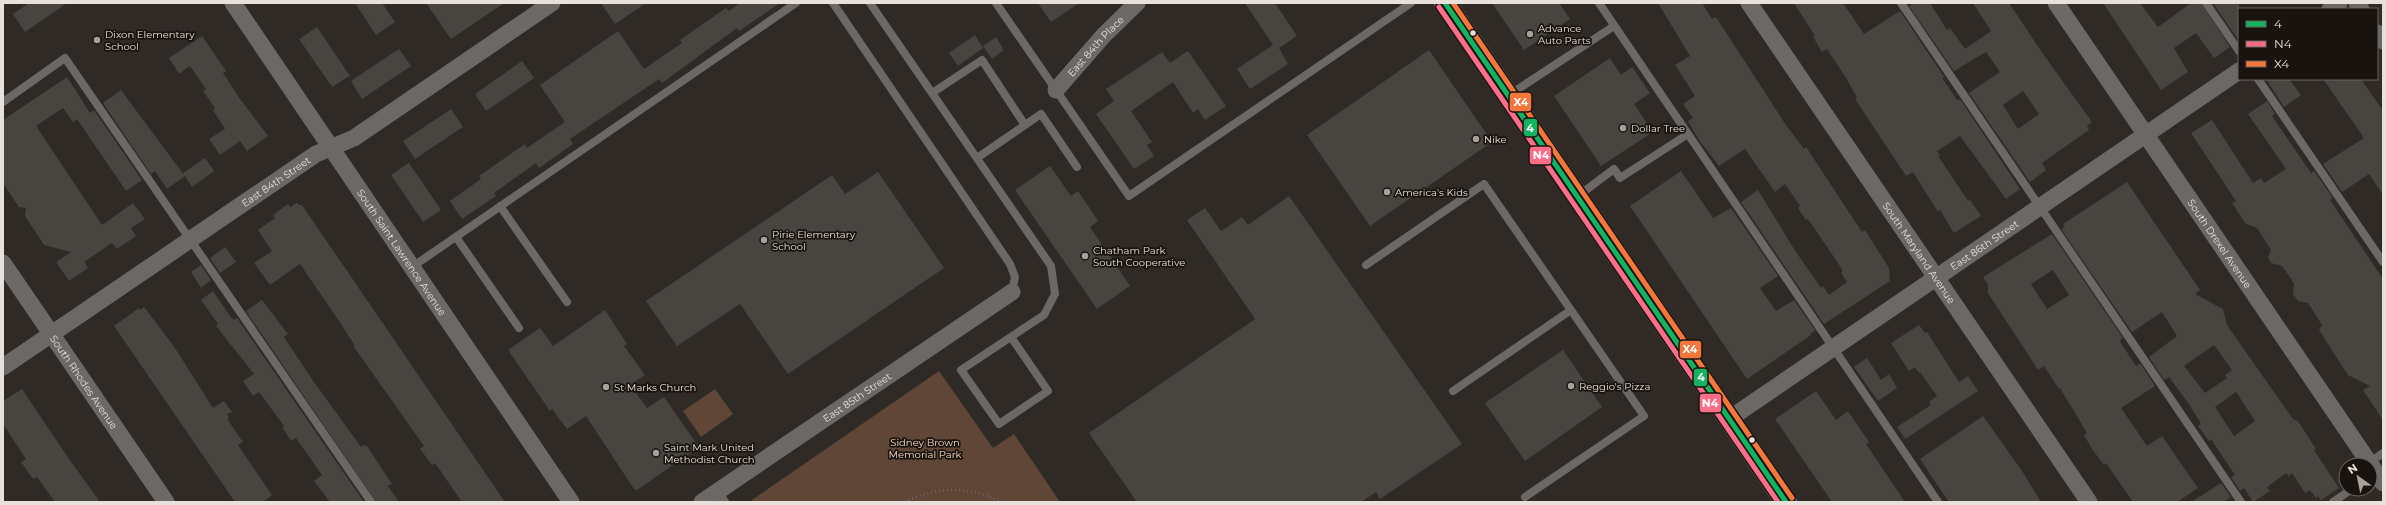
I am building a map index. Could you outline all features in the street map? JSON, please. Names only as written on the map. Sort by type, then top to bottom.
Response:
[{"type":"main road","points":[[1449,4],[1508,95],[1786,502]]},
{"type":"street","name":"South Saint Lawrence Avenue","points":[[233,3],[571,502]]},
{"type":"street","name":"East 84th Street","points":[[3,367],[316,154],[354,138],[552,3]]},
{"type":"street","name":"East 84th Place","points":[[1056,90],[1104,35],[1137,3]]},
{"type":"street","name":"South Maryland Avenue","points":[[1749,3],[2089,502]]},
{"type":"street","name":"South Drexel Avenue","points":[[2056,3],[2363,457]]},
{"type":"street","name":"East 86th Street","points":[[1729,419],[2238,72]]},
{"type":"street","name":"South Rhodes Avenue","points":[[3,263],[166,502]]},
{"type":"street","name":"East 85th Street","points":[[702,502],[721,497],[1012,292]]},
{"type":"lane","points":[[412,267],[796,3]]},
{"type":"lane","points":[[833,3],[1010,264],[1015,277],[1012,292]]},
{"type":"lane","points":[[870,3],[1051,266],[1055,294],[1044,315],[961,370],[999,424],[1048,391],[1011,337]]},
{"type":"lane","points":[[996,3],[1129,196],[1411,3]]},
{"type":"lane","points":[[1599,3],[1938,502]]},
{"type":"lane","points":[[1901,3],[2241,502]]},
{"type":"lane","points":[[2206,3],[2238,50]]},
{"type":"lane","points":[[1508,95],[1614,26]]},
{"type":"lane","points":[[3,102],[65,58],[371,502]]},
{"type":"lane","points":[[932,93],[982,60],[1025,125]]},
{"type":"lane","points":[[2259,80],[2383,262]]},
{"type":"lane","points":[[977,158],[1041,114],[1077,167]]},
{"type":"lane","points":[[1578,197],[1614,169],[1620,178],[1688,134]]},
{"type":"lane","points":[[1366,265],[1484,184],[1644,416],[1525,497]]},
{"type":"lane","points":[[500,206],[567,302]]},
{"type":"lane","points":[[456,237],[519,328]]},
{"type":"lane","points":[[1453,391],[1571,310]]},
{"type":"lane","points":[[2378,465],[2383,453]]},
{"type":"path","points":[[905,502],[928,493],[956,490],[976,493],[1000,502]]},
{"type":"green space","name":"Sidney Brown Memorial Park","points":[[939,371],[993,448],[1014,434],[1060,502],[749,502]]},
{"type":"green space","points":[[715,389],[733,414],[701,437],[683,411]]},
{"type":"building","points":[[29,3],[67,3],[25,32],[13,14]]},
{"type":"building","points":[[355,3],[382,3],[395,22],[376,35]]},
{"type":"building","points":[[426,3],[504,3],[451,39]]},
{"type":"building","points":[[601,3],[646,3],[615,24]]},
{"type":"building","points":[[740,3],[780,3],[739,31],[737,28],[662,83],[659,79],[570,139],[573,144],[539,168],[536,163],[494,193],[496,196],[462,219],[450,201],[481,179],[479,176],[525,144],[527,148],[565,122],[540,85],[618,31],[644,69],[682,43],[680,40],[726,8],[729,11]]},
{"type":"building","points":[[1038,3],[1079,3],[1051,22]]},
{"type":"building","points":[[1245,3],[1275,3],[1297,36],[1279,48],[1288,64],[1250,89],[1237,69],[1273,45]]},
{"type":"building","name":"Advance Auto Parts","points":[[1492,3],[1559,3],[1570,19],[1524,50]]},
{"type":"building","points":[[1658,3],[1702,3],[1712,19],[1716,17],[1786,125],[1804,149],[1806,147],[1862,232],[1865,230],[1889,268],[1890,281],[1824,324],[1741,202],[1758,190],[1796,252],[1821,288],[1823,286],[1829,295],[1847,282],[1842,274],[1842,269],[1808,219],[1806,220],[1798,208],[1800,206],[1785,184],[1775,192],[1745,149],[1719,166],[1699,140],[1688,121],[1693,118],[1683,104],[1695,96],[1675,65],[1690,56]]},
{"type":"building","points":[[1794,3],[1843,3],[1864,34],[1900,11],[1944,77],[1942,78],[1958,101],[1960,99],[2020,189],[2006,199],[1960,136],[1937,151],[1940,155],[1938,156],[1968,201],[1970,200],[1981,216],[1954,233],[1940,210],[1938,212],[1913,172],[1906,176],[1855,99],[1857,98],[1848,81],[1827,49],[1822,52],[1813,37],[1815,36]]},
{"type":"building","points":[[1914,3],[1930,3],[1947,30],[1950,28],[1965,49],[1991,31],[1973,3],[2009,3],[2043,54],[2092,122],[2087,126],[2089,130],[2042,163],[2046,170],[2030,182],[1969,93],[2000,72],[1986,52],[1954,71],[1909,6]],"holes":[[[2023,91],[2039,114],[2018,129],[2003,105]]]},
{"type":"building","points":[[2103,3],[2140,3],[2158,27],[2191,3],[2201,3],[2230,47],[2214,58],[2196,33],[2174,48],[2188,72],[2161,90]]},
{"type":"building","points":[[2213,3],[2239,3],[2238,40]]},
{"type":"building","points":[[317,27],[350,76],[332,87],[299,39]]},
{"type":"building","points":[[975,35],[983,48],[958,66],[949,53]]},
{"type":"building","points":[[202,36],[226,71],[223,73],[240,99],[268,136],[247,151],[240,141],[220,155],[209,139],[225,129],[213,110],[215,108],[203,91],[206,89],[190,66],[179,74],[169,58]]},
{"type":"building","points":[[996,37],[1004,50],[992,59],[983,46]]},
{"type":"building","points":[[399,49],[411,66],[362,99],[351,81]]},
{"type":"building","points":[[1429,50],[1492,142],[1370,226],[1307,135]]},
{"type":"building","points":[[1188,51],[1226,106],[1205,120],[1198,109],[1193,113],[1173,82],[1131,111],[1152,142],[1147,145],[1154,156],[1134,169],[1096,114],[1114,101],[1106,89],[1162,52],[1170,63]]},
{"type":"building","points":[[1610,58],[1621,75],[1632,67],[1650,93],[1634,104],[1653,132],[1601,166],[1554,96]]},
{"type":"building","points":[[522,61],[534,78],[486,111],[475,94]]},
{"type":"building","points":[[67,77],[90,113],[94,110],[142,180],[126,191],[77,119],[73,122],[63,108],[36,126],[102,225],[133,203],[145,219],[131,228],[136,236],[117,249],[112,243],[84,262],[88,268],[69,281],[56,262],[71,252],[44,245],[25,216],[26,208],[19,207],[3,183],[3,120]]},
{"type":"building","points":[[2267,80],[2290,80],[2301,95],[2284,107]]},
{"type":"building","points":[[2324,80],[2362,80],[2383,111],[2383,195],[2369,174],[2342,192],[2323,164],[2364,138]]},
{"type":"building","points":[[121,90],[184,175],[183,173],[205,158],[214,171],[192,187],[185,176],[167,189],[155,171],[151,174],[103,103]]},
{"type":"building","points":[[2267,101],[2275,114],[2272,116],[2311,173],[2314,171],[2333,198],[2330,200],[2383,279],[2383,420],[2363,390],[2370,386],[2348,375],[2319,330],[2322,325],[2308,303],[2298,301],[2293,294],[2294,283],[2282,266],[2271,263],[2268,257],[2271,250],[2257,228],[2246,224],[2243,220],[2232,203],[2236,201],[2191,133],[2212,120],[2253,183],[2261,178],[2264,183],[2286,169],[2248,114]]},
{"type":"building","points":[[451,109],[463,127],[415,159],[403,141]]},
{"type":"building","points":[[409,163],[441,210],[423,222],[391,175]]},
{"type":"building","name":"Chatham Park South Cooperative","points":[[1050,166],[1071,196],[1078,191],[1098,221],[1090,227],[1130,286],[1097,309],[1015,190]]},
{"type":"building","points":[[1681,171],[1713,218],[1731,208],[1778,276],[1760,288],[1776,311],[1794,300],[1815,330],[1810,334],[1811,335],[1747,379],[1630,206]]},
{"type":"building","points":[[878,172],[944,268],[788,374],[740,304],[677,346],[646,301],[832,175],[845,194]]},
{"type":"building","points":[[2127,182],[2200,290],[2195,294],[2223,309],[2227,325],[2293,419],[2298,421],[2316,449],[2314,450],[2338,489],[2321,500],[2318,496],[2316,498],[2310,490],[2305,493],[2292,473],[2289,476],[2286,473],[2267,487],[2270,491],[2253,502],[2244,488],[2240,491],[2231,477],[2235,475],[2211,439],[2209,441],[2198,426],[2201,424],[2189,404],[2169,377],[2164,380],[2149,357],[2177,336],[2162,312],[2132,332],[2061,229],[2065,227],[2063,224]],"holes":[[[2214,345],[2232,370],[2225,375],[2227,378],[2205,393],[2184,366]],[[2236,392],[2255,421],[2234,436],[2215,407]]]},
{"type":"building","points":[[1289,196],[1462,444],[1380,499],[1376,492],[1361,502],[1137,502],[1089,433],[1255,319],[1187,220],[1205,208],[1221,231],[1242,217],[1248,225]]},
{"type":"building","points":[[297,203],[302,205],[505,502],[462,502],[435,463],[432,465],[420,449],[424,446],[354,347],[355,346],[339,321],[300,264],[270,285],[254,263],[272,251],[258,230],[275,218],[273,215],[288,204],[290,207]]},
{"type":"building","points":[[2052,234],[2123,338],[2120,340],[2121,343],[2136,366],[2140,363],[2155,386],[2121,408],[2147,446],[2162,436],[2198,488],[2177,502],[2133,502],[2106,463],[2104,465],[2092,449],[2084,435],[2087,433],[2060,388],[2059,389],[2044,366],[2038,370],[1988,293],[1988,285],[1983,277]],"holes":[[[2053,270],[2069,295],[2047,309],[2031,284]]]},
{"type":"building","points":[[225,247],[236,262],[220,273],[210,258]]},
{"type":"building","points":[[201,265],[211,280],[201,288],[191,272]]},
{"type":"building","points":[[213,291],[230,316],[234,320],[237,318],[364,502],[330,502],[314,481],[322,475],[296,438],[291,441],[283,428],[284,426],[259,392],[253,396],[243,381],[254,374],[216,326],[218,324],[201,300]]},
{"type":"building","points":[[262,300],[288,334],[284,337],[314,382],[361,447],[364,445],[367,446],[392,484],[388,486],[399,502],[376,502],[246,311]]},
{"type":"building","points":[[144,307],[173,345],[213,408],[224,401],[232,412],[227,414],[229,418],[227,419],[243,442],[238,445],[272,495],[263,502],[235,502],[114,326],[139,308],[140,310]]},
{"type":"building","points":[[605,310],[627,344],[624,346],[645,375],[630,385],[647,408],[664,397],[699,447],[637,490],[634,489],[586,416],[567,429],[552,409],[550,411],[508,350],[540,328],[553,346]]},
{"type":"building","points":[[1919,325],[1925,333],[1927,332],[1959,382],[1968,376],[1978,391],[1905,439],[1897,427],[1931,405],[1929,402],[1937,396],[1915,367],[1909,371],[1891,343]]},
{"type":"building","points":[[1563,350],[1602,407],[1525,461],[1485,403]]},
{"type":"building","points":[[1867,358],[1881,380],[1889,374],[1897,388],[1878,401],[1854,367]]},
{"type":"building","points":[[22,389],[100,502],[55,502],[37,477],[33,479],[21,462],[26,459],[3,424],[3,401]]},
{"type":"building","points":[[1816,391],[1836,420],[1848,411],[1869,442],[1866,444],[1905,502],[1832,502],[1775,419]]},
{"type":"building","points":[[1983,416],[2022,471],[2041,502],[1949,502],[1934,480],[1920,459]]},
{"type":"building","points":[[2221,483],[2231,497],[2223,502],[2191,502]]},
{"type":"transit line","name":"4","points":[[1445,3],[1786,502]]},
{"type":"transit line","name":"X4","points":[[1453,3],[1792,498]]},
{"type":"transit line","name":"N4","points":[[1439,7],[1778,502]]},
{"type":"place","name":"Advance Auto Parts","points":[[1530,34]]},
{"type":"place","name":"Dixon Elementary School","points":[[97,40]]},
{"type":"place","name":"Dollar Tree","points":[[1623,128]]},
{"type":"place","name":"Nike","points":[[1476,139]]},
{"type":"place","name":"America's Kids","points":[[1387,192]]},
{"type":"place","name":"Pirie Elementary School","points":[[764,240]]},
{"type":"place","name":"Chatham Park South Cooperative","points":[[1085,256]]},
{"type":"place","name":"Reggio's Pizza","points":[[1571,386]]},
{"type":"place","name":"St Marks Church","points":[[606,387]]},
{"type":"place","name":"Saint Mark United Methodist Church","points":[[656,453]]}]
